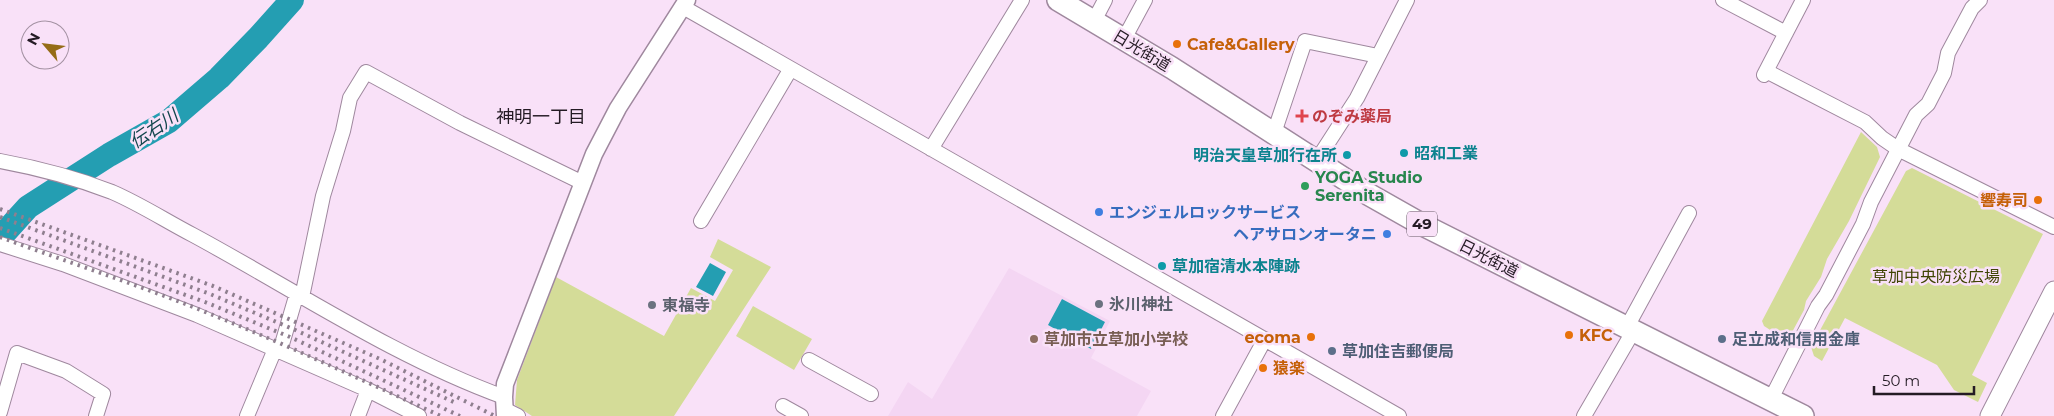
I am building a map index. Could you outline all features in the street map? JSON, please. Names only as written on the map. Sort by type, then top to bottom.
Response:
[{"type":"main road","name":"日光街道","points":[[1058,0],[1124,39],[1368,194],[1421,224],[1803,416]]},
{"type":"main road","points":[[1990,416],[2054,291]]},
{"type":"street","points":[[931,149],[1022,0]]},
{"type":"street","points":[[1094,21],[1105,0]]},
{"type":"street","points":[[1124,39],[1145,0]]},
{"type":"street","points":[[1317,160],[1357,98],[1407,0]]},
{"type":"street","points":[[1723,0],[1786,33]]},
{"type":"street","points":[[1803,0],[1765,73],[1865,122],[1882,138],[1898,149],[2054,227]]},
{"type":"street","points":[[1771,399],[1818,306],[1826,295],[1859,232],[1871,202],[1898,149],[1916,116],[1928,104],[1944,72],[1948,53],[1972,8],[1980,0]]},
{"type":"street","points":[[507,409],[506,384],[512,366],[594,154],[618,108],[680,2],[790,70],[1399,416]]},
{"type":"street","points":[[1274,133],[1305,40],[1378,56]]},
{"type":"street","points":[[701,221],[790,70]]},
{"type":"street","points":[[247,416],[277,350],[299,295],[323,196],[350,98],[366,72],[448,116],[583,183]]},
{"type":"street","points":[[0,161],[52,172],[122,197],[245,263],[325,311],[457,379],[507,409]]},
{"type":"street","points":[[1584,416],[1689,213]]},
{"type":"street","points":[[4,246],[124,286],[197,314],[368,390],[419,416]]},
{"type":"street","points":[[1223,416],[1265,339]]},
{"type":"street","points":[[0,412],[17,353],[66,371],[103,394],[96,416]]},
{"type":"street","points":[[810,360],[871,394]]},
{"type":"street","points":[[358,416],[368,390]]},
{"type":"street","points":[[784,406],[801,416]]},
{"type":"shaded area","name":"草加市立草加小学校","points":[[1009,268],[1110,321],[1091,358],[1151,391],[1137,416],[888,416],[908,382],[932,399]]},
{"type":"green space","points":[[1861,132],[1877,147],[1880,157],[1849,221],[1827,259],[1821,277],[1806,301],[1804,310],[1790,336],[1778,335],[1764,326],[1762,321]]},
{"type":"green space","name":"草加中央防災広場","points":[[1912,168],[2043,234],[1972,375],[1987,383],[1978,402],[1954,390],[1937,365],[1845,318],[1822,361],[1814,356],[1811,347],[1906,171]]},
{"type":"green space","points":[[718,239],[771,267],[674,416],[532,416],[515,405],[517,380],[556,277],[664,336],[691,288],[715,301],[733,270],[710,257]]},
{"type":"green space","points":[[753,306],[812,339],[794,370],[736,336]]},
{"type":"water","points":[[710,263],[726,272],[713,296],[696,287]]},
{"type":"water","points":[[1062,299],[1105,322],[1091,349],[1048,325]]},
{"type":"waterway","name":"伝右川","points":[[0,238],[28,207],[109,155],[169,121],[219,78],[292,0]]},
{"type":"railway","points":[[0,209],[213,286],[380,359],[495,416]]},
{"type":"railway","points":[[0,217],[210,294],[293,329],[456,403]]},
{"type":"railway","points":[[0,228],[205,302],[290,337],[460,416]]},
{"type":"railway","points":[[0,237],[233,323],[441,416]]},
{"type":"place","name":"Cafe&Gallery","points":[[1177,44]]},
{"type":"place","name":"のぞみ薬局","points":[[1302,116]]},
{"type":"place","name":"昭和工業","points":[[1404,153]]},
{"type":"place","name":"明治天皇草加行在所","points":[[1347,155]]},
{"type":"place","name":"YOGA Studio Serenita","points":[[1305,186]]},
{"type":"place","name":"響寿司","points":[[2038,200]]},
{"type":"place","name":"エンジェルロックサービス","points":[[1099,212]]},
{"type":"place","name":"ヘアサロンオータニ","points":[[1387,234]]},
{"type":"place","name":"草加宿清水本陣跡","points":[[1162,266]]},
{"type":"place","name":"氷川神社","points":[[1099,304]]},
{"type":"place","name":"東福寺","points":[[652,305]]},
{"type":"place","name":"KFC","points":[[1569,335]]},
{"type":"place","name":"ecoma","points":[[1311,337]]},
{"type":"place","name":"草加市立草加小学校","points":[[1034,339]]},
{"type":"place","name":"足立成和信用金庫","points":[[1722,339]]},
{"type":"place","name":"草加住吉郵便局","points":[[1332,351]]},
{"type":"place","name":"猿楽","points":[[1263,368]]},
{"type":"district","name":"神明一丁目","points":[[541,117]]}]
